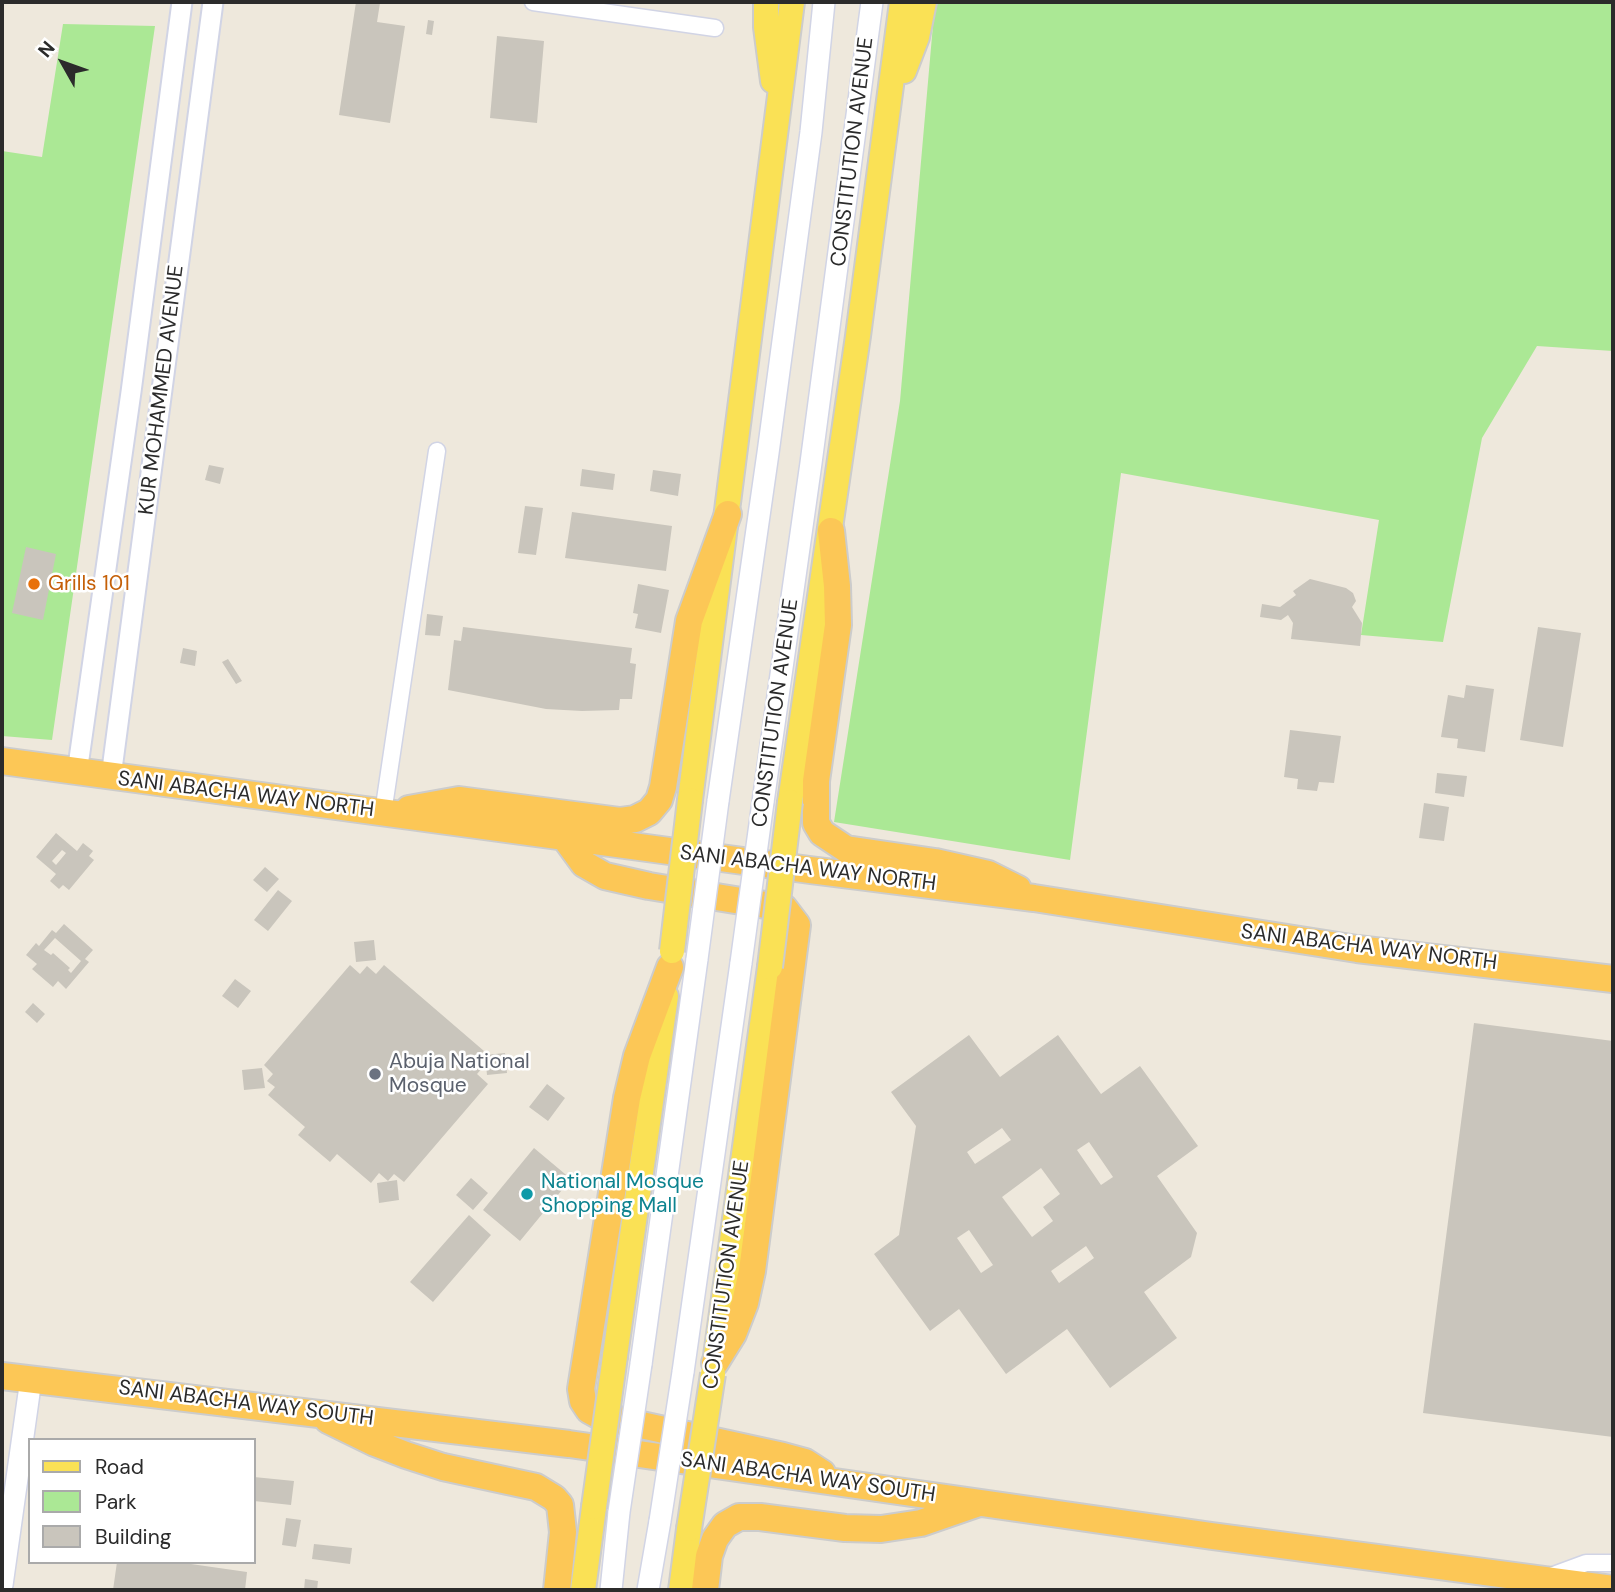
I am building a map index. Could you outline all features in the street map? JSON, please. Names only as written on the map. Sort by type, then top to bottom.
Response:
[{"type":"highway","points":[[383,813],[460,800],[620,821],[635,819],[649,812],[659,800],[663,787],[689,621],[699,587],[728,514]]},
{"type":"highway","points":[[831,531],[838,625],[816,781],[816,823],[822,833],[832,841],[855,852],[935,862],[988,874],[1034,898]]},
{"type":"highway","name":"SANI ABACHA WAY NORTH","points":[[2,761],[565,838],[1034,898],[1357,950],[1613,979]]},
{"type":"highway","points":[[565,838],[584,864],[605,876],[649,886],[784,908],[797,925],[752,1271],[745,1303],[733,1334],[714,1368]]},
{"type":"highway","points":[[671,959],[637,1056],[626,1098],[581,1390],[583,1401],[589,1410],[600,1416],[805,1462],[835,1482]]},
{"type":"highway","name":"SANI ABACHA WAY SOUTH","points":[[2,1376],[569,1444],[1212,1536],[1613,1589]]},
{"type":"highway","points":[[310,1412],[406,1455],[443,1467],[536,1487],[554,1498],[560,1505],[564,1532],[557,1590]]},
{"type":"highway","points":[[705,1590],[709,1556],[715,1539],[725,1525],[739,1517],[881,1529],[922,1523],[981,1502]]},
{"type":"main road","points":[[766,3],[777,124]]},
{"type":"main road","points":[[583,1590],[671,959],[792,6]]},
{"type":"main road","points":[[611,1590],[619,1512],[804,186],[823,7]]},
{"type":"main road","name":"CONSTITUTION AVENUE","points":[[648,1590],[683,1372],[783,666],[871,8]]},
{"type":"main road","name":"CONSTITUTION AVENUE","points":[[681,1590],[889,108],[917,37],[912,11]]},
{"type":"main road","points":[[2,1585],[31,1380]]},
{"type":"street","name":"KUR MOHAMMED AVENUE","points":[[77,773],[182,2]]},
{"type":"street","name":"KUR MOHAMMED AVENUE","points":[[111,777],[213,2]]},
{"type":"street","points":[[533,2],[715,27]]},
{"type":"street","points":[[383,813],[437,451]]},
{"type":"street","points":[[1542,1580],[1586,1563],[1613,1563]]},
{"type":"green space","points":[[935,2],[1613,2],[1613,351],[1537,346],[1482,438],[1443,642],[1361,635],[1379,520],[1121,473],[1070,860],[834,822],[900,401]]},
{"type":"green space","points":[[63,24],[155,26],[52,740],[2,736],[2,151],[42,157]]},
{"type":"building","points":[[356,2],[380,3],[377,22],[405,26],[390,123],[339,115]]},
{"type":"building","points":[[428,20],[434,21],[432,35],[426,34]]},
{"type":"building","points":[[497,36],[544,41],[537,123],[490,118]]},
{"type":"building","points":[[209,465],[224,468],[220,484],[205,480]]},
{"type":"building","points":[[582,469],[615,474],[613,490],[580,486]]},
{"type":"building","points":[[653,470],[681,474],[678,496],[650,491]]},
{"type":"building","points":[[525,506],[543,508],[536,555],[518,553]]},
{"type":"building","points":[[572,512],[672,526],[666,571],[565,558]]},
{"type":"building","name":"Grills 101","points":[[26,547],[56,554],[43,620],[12,613]]},
{"type":"building","points":[[1310,579],[1346,588],[1353,593],[1356,601],[1352,607],[1362,623],[1360,646],[1291,639],[1293,623],[1288,615],[1281,620],[1260,617],[1262,604],[1280,607],[1296,595],[1293,591]]},
{"type":"building","points":[[638,584],[669,590],[661,633],[635,628],[638,614],[633,613]]},
{"type":"building","points":[[427,614],[443,616],[440,636],[425,635]]},
{"type":"building","points":[[463,627],[632,648],[630,663],[636,664],[632,699],[620,699],[619,710],[582,711],[546,709],[448,690],[454,640],[461,641]]},
{"type":"building","points":[[1538,627],[1581,633],[1563,747],[1520,740]]},
{"type":"building","points":[[183,648],[197,651],[195,666],[180,663]]},
{"type":"building","points":[[228,659],[242,681],[236,684],[222,662]]},
{"type":"building","points":[[1466,685],[1494,689],[1485,752],[1457,748],[1458,739],[1441,737],[1448,695],[1464,698]]},
{"type":"building","points":[[1290,730],[1341,736],[1334,783],[1319,782],[1317,791],[1297,789],[1298,779],[1284,777]]},
{"type":"building","points":[[1437,773],[1467,776],[1464,797],[1435,793]]},
{"type":"building","points":[[1424,803],[1449,807],[1444,841],[1419,838]]},
{"type":"building","points":[[56,833],[77,851],[83,843],[93,851],[89,856],[94,860],[69,890],[63,885],[59,889],[50,881],[56,874],[36,857]],"holes":[[[62,850],[66,853],[56,865],[52,861]]]},
{"type":"building","points":[[265,867],[279,879],[267,892],[253,880]]},
{"type":"building","points":[[278,890],[292,901],[268,931],[254,920]]},
{"type":"building","points":[[64,924],[93,950],[85,959],[89,962],[66,989],[58,981],[53,987],[32,969],[37,964],[26,955],[36,943],[39,946],[52,930],[56,933]],"holes":[[[55,938],[81,961],[71,973],[68,970],[70,968],[53,953],[51,955],[44,950]]]},
{"type":"building","points":[[374,940],[376,960],[356,962],[354,942]]},
{"type":"building","name":"Abuja National Mosque","points":[[350,965],[360,974],[367,966],[376,974],[384,965],[484,1051],[476,1059],[484,1066],[477,1074],[488,1084],[404,1182],[394,1174],[388,1181],[379,1173],[371,1183],[337,1154],[330,1162],[298,1135],[305,1127],[268,1095],[275,1087],[267,1081],[273,1074],[264,1065]]},
{"type":"building","points":[[235,979],[251,991],[238,1008],[222,996]]},
{"type":"building","points":[[33,1003],[45,1014],[37,1023],[25,1012]]},
{"type":"building","points":[[1474,1023],[1613,1041],[1613,1437],[1423,1413]]},
{"type":"building","points":[[969,1035],[1000,1077],[1058,1035],[1101,1094],[1140,1066],[1198,1146],[1157,1176],[1197,1233],[1191,1257],[1144,1292],[1177,1338],[1110,1388],[1067,1329],[1006,1374],[959,1309],[930,1331],[874,1254],[899,1235],[916,1126],[891,1092]],"holes":[[[1002,1128],[1011,1140],[975,1164],[967,1152]],[[1089,1142],[1113,1177],[1101,1185],[1077,1150]],[[1041,1168],[1060,1194],[1043,1207],[1053,1221],[1032,1237],[1002,1197]],[[969,1230],[993,1265],[981,1273],[957,1238]],[[1086,1246],[1094,1258],[1059,1283],[1051,1271]]]},
{"type":"building","points":[[505,1053],[507,1073],[487,1075],[485,1055]]},
{"type":"building","points":[[262,1068],[265,1088],[244,1090],[242,1070]]},
{"type":"building","points":[[547,1084],[565,1098],[548,1121],[529,1107]]},
{"type":"building","name":"National Mosque Shopping Mall","points":[[534,1148],[571,1179],[520,1241],[483,1210]]},
{"type":"building","points":[[471,1178],[488,1193],[473,1210],[456,1195]]},
{"type":"building","points":[[397,1180],[399,1200],[379,1203],[377,1183]]},
{"type":"building","points":[[469,1215],[491,1235],[433,1302],[410,1282]]},
{"type":"building","points":[[256,1477],[294,1481],[291,1505],[256,1501]]},
{"type":"building","points":[[286,1518],[301,1520],[296,1547],[282,1545]]},
{"type":"building","points":[[314,1544],[352,1548],[350,1564],[312,1559]]},
{"type":"building","points":[[117,1564],[191,1564],[247,1572],[245,1590],[113,1590]]},
{"type":"building","points":[[305,1579],[318,1581],[317,1590],[304,1590]]},
{"type":"place","name":"Grills 101","points":[[34,584]]},
{"type":"place","name":"Abuja National Mosque","points":[[375,1074]]},
{"type":"place","name":"National Mosque Shopping Mall","points":[[527,1194]]}]
